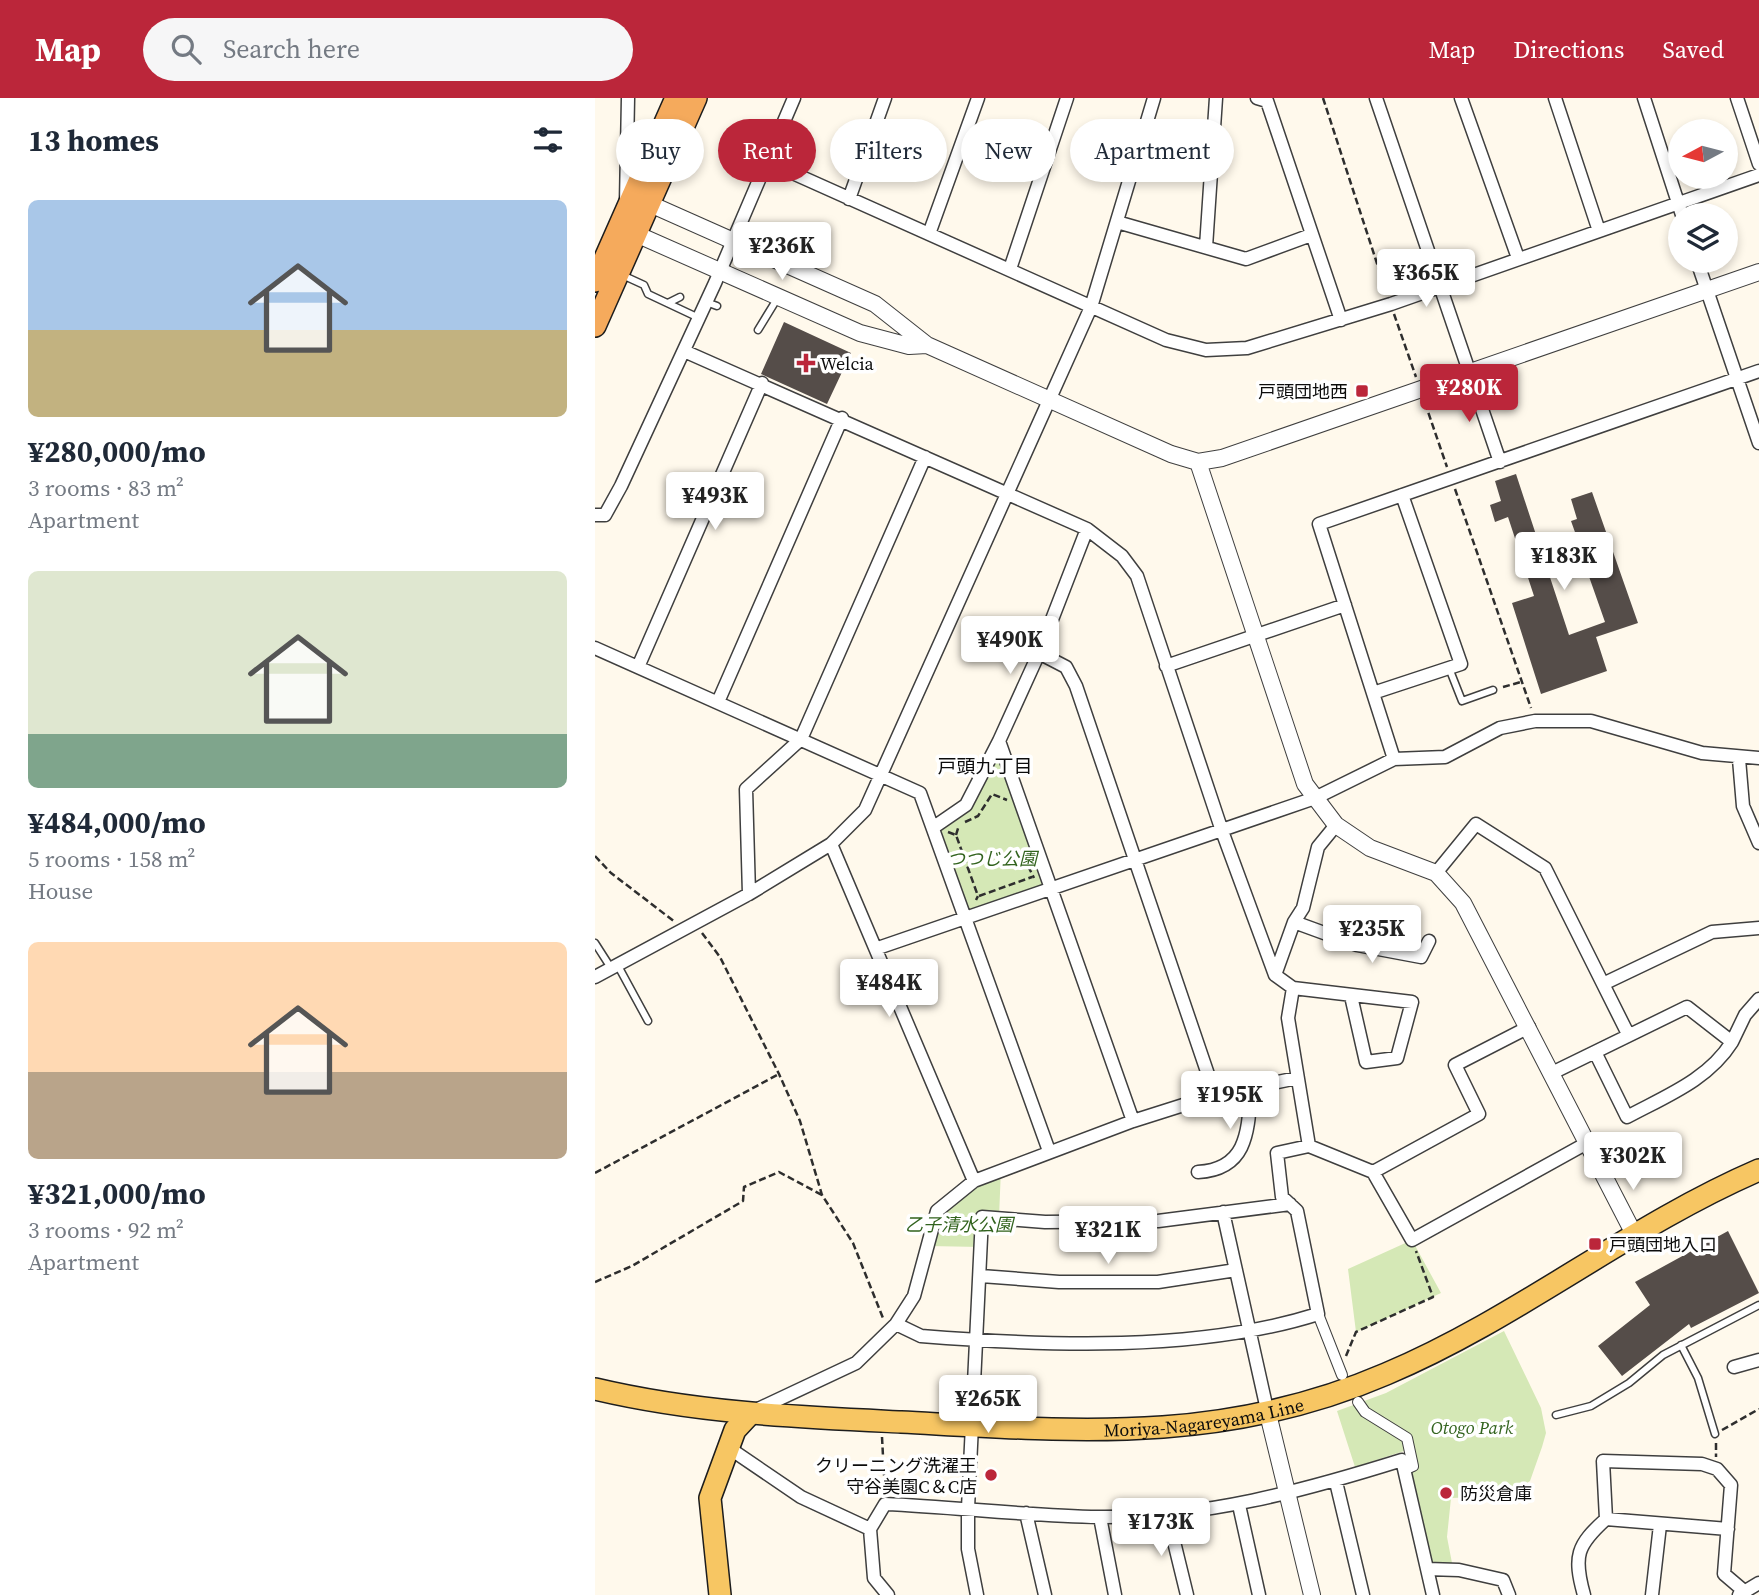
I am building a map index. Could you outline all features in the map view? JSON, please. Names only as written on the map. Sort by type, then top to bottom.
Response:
[{"type":"highway","points":[[595,281],[676,98]]},
{"type":"highway","points":[[595,326],[696,98]]},
{"type":"main road","name":"Moriya-Nagareyama Line","points":[[595,1389],[680,1406],[749,1415],[971,1426],[1143,1430],[1268,1414],[1351,1388],[1433,1352],[1699,1197],[1759,1170]]},
{"type":"main road","points":[[720,1595],[710,1498],[740,1422],[749,1415]]},
{"type":"street","points":[[628,98],[626,210],[636,234],[860,333],[909,346],[926,345]]},
{"type":"street","points":[[785,119],[794,98]]},
{"type":"street","points":[[849,199],[885,98]]},
{"type":"street","points":[[929,234],[978,98]]},
{"type":"street","points":[[1010,269],[1067,98]]},
{"type":"street","points":[[595,977],[748,894],[831,844],[865,810],[1091,307],[1154,98]]},
{"type":"street","points":[[1206,247],[1216,98]]},
{"type":"street","points":[[1257,98],[1267,100],[1341,320]]},
{"type":"street","points":[[1376,98],[1500,462]]},
{"type":"street","points":[[1461,98],[1518,258]]},
{"type":"street","points":[[1555,98],[1599,231]]},
{"type":"street","points":[[1644,98],[1678,203]]},
{"type":"street","points":[[1737,98],[1759,164]]},
{"type":"street","points":[[1694,203],[1759,176]]},
{"type":"street","points":[[595,515],[605,515],[684,351],[712,304],[720,272],[759,182]]},
{"type":"street","points":[[812,182],[1166,340],[1206,350],[1247,348],[1341,320],[1599,231],[1668,212]]},
{"type":"street","points":[[626,210],[650,204],[875,304],[926,345],[1171,454],[1198,462],[1222,458],[1423,396],[1469,374],[1759,272]]},
{"type":"street","points":[[1117,222],[1246,259],[1311,235]]},
{"type":"street","points":[[1701,273],[1759,443]]},
{"type":"street","points":[[684,351],[842,418],[1087,529],[1122,556],[1137,576],[1222,831],[1275,975],[1293,988],[1412,1002],[1397,1058],[1366,1062],[1351,996]]},
{"type":"street","points":[[1394,759],[1319,524],[1759,370]]},
{"type":"street","points":[[638,667],[762,383]]},
{"type":"street","points":[[717,702],[842,418]]},
{"type":"street","points":[[748,894],[746,789],[801,739],[925,457]]},
{"type":"street","points":[[1198,462],[1304,784],[1336,825],[1370,848],[1436,873],[1463,903],[1634,1234]]},
{"type":"street","points":[[1373,693],[1461,664],[1402,495]]},
{"type":"street","points":[[933,827],[966,805],[1039,653],[1087,529]]},
{"type":"street","points":[[1166,666],[1345,605]]},
{"type":"street","points":[[595,648],[920,793],[1049,1151]]},
{"type":"street","points":[[1039,653],[1066,667],[1076,686],[1215,1095]]},
{"type":"street","points":[[878,948],[1315,798],[1394,759],[1445,757],[1500,728],[1535,721],[1591,721],[1702,753],[1759,758]]},
{"type":"street","points":[[999,741],[1133,1121]]},
{"type":"street","points":[[1739,758],[1743,806],[1759,843]]},
{"type":"street","points":[[1436,873],[1476,824],[1545,868],[1628,1034]]},
{"type":"street","points":[[1275,975],[1294,922],[1303,908],[1318,847],[1336,825]]},
{"type":"street","points":[[831,844],[878,948],[974,1181]]},
{"type":"street","points":[[1294,922],[1357,945],[1421,957],[1429,940]]},
{"type":"street","points":[[1603,984],[1711,932],[1759,928]]},
{"type":"street","points":[[1293,988],[1288,1018],[1309,1146]]},
{"type":"street","points":[[1595,1052],[1627,1116],[1695,1080],[1719,1062],[1745,1016],[1759,999]]},
{"type":"street","points":[[1552,1073],[1687,1007],[1732,1042]]},
{"type":"street","points":[[1373,1172],[1479,1114],[1455,1065],[1529,1027]]},
{"type":"street","points":[[749,1415],[856,1363],[893,1327],[914,1296],[937,1211],[974,1181],[1133,1121],[1215,1095],[1297,1078]]},
{"type":"street","points":[[1198,1172],[1215,1171],[1235,1158],[1247,1134],[1251,1088]]},
{"type":"street","points":[[1404,1470],[1413,1466],[1407,1438],[1365,1412],[1336,1365],[1318,1314],[1297,1211],[1282,1197],[1277,1153],[1309,1146],[1373,1172],[1412,1240],[1587,1143]]},
{"type":"street","points":[[977,1595],[968,1549],[968,1508],[982,1217],[1105,1223],[1158,1221],[1290,1204]]},
{"type":"street","points":[[1223,1212],[1312,1595]]},
{"type":"street","points":[[981,1276],[1059,1282],[1158,1282],[1236,1270]]},
{"type":"street","points":[[893,1327],[921,1336],[1123,1345],[1283,1325],[1318,1314]]},
{"type":"street","points":[[1734,1367],[1759,1360]]},
{"type":"street","points":[[729,1448],[801,1497],[870,1529]]},
{"type":"street","points":[[888,1595],[874,1578],[870,1529],[885,1503],[1100,1517],[1167,1513],[1239,1505],[1288,1495],[1402,1460],[1433,1595]]},
{"type":"street","points":[[1606,1519],[1603,1461],[1702,1464],[1717,1469],[1731,1485],[1724,1574],[1741,1593],[1759,1583]]},
{"type":"street","points":[[1336,1482],[1363,1595]]},
{"type":"street","points":[[1239,1505],[1259,1595]]},
{"type":"street","points":[[1026,1513],[1045,1595]]},
{"type":"street","points":[[1167,1513],[1187,1595]]},
{"type":"street","points":[[1100,1517],[1115,1595]]},
{"type":"street","points":[[1584,1595],[1577,1571],[1583,1539],[1606,1519],[1728,1529]]},
{"type":"street","points":[[1652,1595],[1660,1525]]},
{"type":"street","points":[[1427,1569],[1459,1570],[1503,1580],[1509,1595]]},
{"type":"lane","points":[[619,273],[644,285],[648,294],[668,303],[700,325]]},
{"type":"lane","points":[[668,303],[680,297]]},
{"type":"lane","points":[[758,330],[778,298]]},
{"type":"lane","points":[[1449,668],[1462,701],[1493,690]]},
{"type":"lane","points":[[595,943],[614,966],[648,1021]]},
{"type":"lane","points":[[1556,1415],[1591,1406],[1681,1345],[1759,1305]]},
{"type":"lane","points":[[1681,1345],[1698,1377],[1715,1434]]},
{"type":"path","points":[[1323,98],[1391,304],[1531,708]]},
{"type":"path","points":[[1493,690],[1521,682]]},
{"type":"path","points":[[978,896],[956,835],[959,824],[978,816],[992,794],[1007,800]]},
{"type":"path","points":[[933,827],[956,835]]},
{"type":"path","points":[[595,856],[611,873],[682,929]]},
{"type":"path","points":[[1028,864],[1032,877],[1051,889]]},
{"type":"path","points":[[966,918],[978,896],[1032,877]]},
{"type":"path","points":[[695,922],[720,957],[779,1074],[800,1121],[822,1195],[853,1243],[893,1327]]},
{"type":"path","points":[[595,1173],[779,1074]]},
{"type":"path","points":[[595,1282],[632,1266],[743,1201],[744,1187],[779,1172],[822,1195]]},
{"type":"path","points":[[1336,1365],[1344,1360],[1356,1332],[1433,1297],[1412,1240]]},
{"type":"path","points":[[1717,1469],[1715,1434],[1759,1409]]},
{"type":"path","points":[[882,1434],[885,1503]]},
{"type":"green space","name":"つつじ公園","points":[[999,741],[1051,889],[966,918],[934,827],[966,805]]},
{"type":"green space","name":"乙子清水公園","points":[[1001,1169],[999,1217],[982,1217],[981,1247],[928,1246],[937,1211]]},
{"type":"green space","points":[[1412,1240],[1441,1293],[1356,1332],[1348,1269]]},
{"type":"green space","name":"Otogo Park","points":[[1504,1331],[1541,1408],[1546,1433],[1542,1447],[1530,1481],[1509,1496],[1451,1498],[1447,1537],[1452,1563],[1432,1563],[1404,1451],[1355,1467],[1337,1411],[1386,1393]]},
{"type":"building","name":"Welcia","points":[[784,322],[851,353],[827,404],[761,374]]},
{"type":"building","points":[[1516,474],[1569,635],[1605,622],[1580,551],[1574,553],[1568,538],[1576,535],[1571,521],[1577,519],[1571,499],[1592,492],[1638,623],[1596,637],[1607,671],[1541,694],[1512,603],[1534,596],[1508,517],[1495,522],[1490,505],[1501,501],[1495,481]]},
{"type":"building","points":[[1728,1231],[1759,1293],[1691,1328],[1689,1324],[1622,1376],[1598,1346],[1650,1305],[1635,1282]]},
{"type":"place","name":"Welcia","points":[[806,363]]},
{"type":"place","name":"戸頭団地西","points":[[1362,391]]},
{"type":"place","name":"戸頭団地入口","points":[[1595,1244]]},
{"type":"place","name":"クリーニング洗濯王 守谷美園C＆C店","points":[[991,1475]]},
{"type":"place","name":"防災倉庫","points":[[1446,1493]]},
{"type":"district","name":"戸頭九丁目","points":[[985,766]]}]
